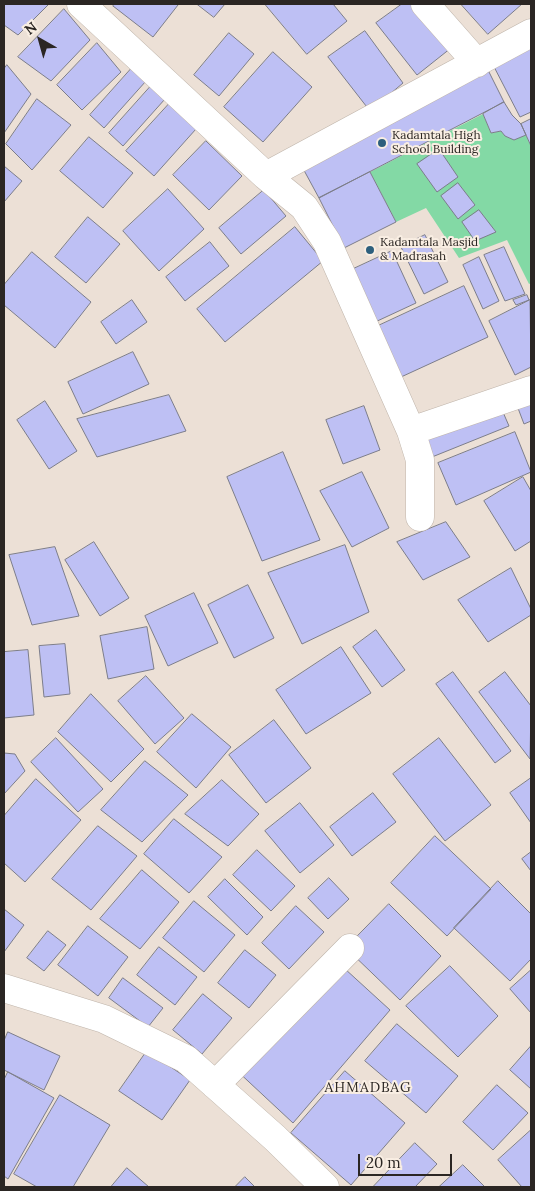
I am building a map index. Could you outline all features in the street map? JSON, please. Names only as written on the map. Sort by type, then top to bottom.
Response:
[{"type":"street","points":[[81,4],[266,176],[304,207],[327,242],[411,431],[420,460],[420,517]]},
{"type":"street","points":[[424,4],[477,63]]},
{"type":"street","points":[[266,176],[531,33]]},
{"type":"street","points":[[411,431],[531,390]]},
{"type":"street","points":[[215,1085],[350,948]]},
{"type":"street","points":[[4,988],[104,1020],[186,1059],[325,1187]]},
{"type":"green space","points":[[483,114],[491,133],[501,131],[510,138],[526,135],[531,146],[531,283],[529,284],[507,240],[459,258],[426,208],[396,222],[370,172]]},
{"type":"building","points":[[4,4],[49,4],[18,35],[4,25]]},
{"type":"building","points":[[115,4],[178,5],[153,37],[113,6]]},
{"type":"building","points":[[197,4],[225,4],[214,17]]},
{"type":"building","points":[[265,4],[333,4],[347,21],[307,54]]},
{"type":"building","points":[[402,4],[418,4],[451,48],[417,75],[376,23]]},
{"type":"building","points":[[461,4],[522,4],[488,34]]},
{"type":"building","points":[[64,9],[90,40],[51,81],[18,57]]},
{"type":"building","points":[[365,31],[403,83],[370,111],[328,57]]},
{"type":"building","points":[[229,33],[254,54],[219,96],[194,75]]},
{"type":"building","points":[[531,41],[531,112],[520,117],[491,61]]},
{"type":"building","points":[[97,43],[121,72],[82,110],[57,85]]},
{"type":"building","points":[[273,52],[312,87],[263,142],[224,107]]},
{"type":"building","points":[[7,65],[31,94],[4,133],[4,69]]},
{"type":"building","name":"Kadamtala High School Building","points":[[486,66],[504,102],[319,198],[300,163]]},
{"type":"building","points":[[131,69],[146,81],[104,128],[90,115]]},
{"type":"building","points":[[151,86],[165,99],[123,146],[109,133]]},
{"type":"building","points":[[37,99],[71,125],[32,170],[6,144]]},
{"type":"building","name":"Kadamtala High School Building","points":[[504,102],[512,115],[521,124],[526,135],[514,140],[505,136],[501,131],[491,133],[483,114]]},
{"type":"building","points":[[169,104],[196,129],[154,176],[126,151]]},
{"type":"building","points":[[531,119],[531,146],[521,124]]},
{"type":"building","points":[[89,137],[133,173],[103,208],[60,171]]},
{"type":"building","points":[[206,141],[242,176],[209,210],[173,175]]},
{"type":"building","points":[[439,149],[458,177],[437,192],[417,164]]},
{"type":"building","points":[[4,166],[22,181],[4,202]]},
{"type":"building","points":[[370,172],[396,222],[344,248],[319,198]]},
{"type":"building","points":[[458,183],[475,205],[458,219],[441,196]]},
{"type":"building","points":[[168,189],[204,229],[159,271],[123,231]]},
{"type":"building","points":[[264,190],[286,216],[241,254],[219,228]]},
{"type":"building","points":[[479,210],[496,232],[475,241],[462,222]]},
{"type":"building","points":[[88,217],[120,244],[86,283],[55,257]]},
{"type":"building","points":[[295,227],[323,261],[225,342],[197,309]]},
{"type":"building","points":[[425,235],[448,282],[424,294],[401,247]]},
{"type":"building","points":[[210,242],[229,266],[185,301],[166,277]]},
{"type":"building","points":[[504,247],[525,294],[505,301],[484,255]]},
{"type":"building","points":[[392,251],[416,303],[373,323],[349,271]]},
{"type":"building","points":[[32,252],[91,302],[55,348],[4,305],[4,285]]},
{"type":"building","points":[[479,257],[499,301],[483,309],[463,265]]},
{"type":"building","points":[[464,286],[488,337],[401,377],[378,326]]},
{"type":"building","points":[[527,295],[529,300],[516,305],[513,300]]},
{"type":"building","points":[[132,300],[147,322],[116,344],[101,322]]},
{"type":"building","points":[[530,300],[531,367],[515,375],[489,321]]},
{"type":"building","points":[[133,352],[149,384],[83,414],[68,382]]},
{"type":"building","points":[[531,380],[531,421],[524,424],[510,387]]},
{"type":"building","points":[[493,389],[509,426],[432,457],[417,420]]},
{"type":"building","points":[[169,395],[186,431],[97,457],[77,419]]},
{"type":"building","points":[[45,401],[77,451],[49,469],[17,420]]},
{"type":"building","points":[[364,406],[380,450],[343,464],[326,420]]},
{"type":"building","points":[[515,432],[531,472],[456,505],[438,463]]},
{"type":"building","points":[[283,452],[320,540],[262,561],[227,477]]},
{"type":"building","points":[[362,472],[389,528],[352,547],[320,491]]},
{"type":"building","points":[[523,477],[531,491],[531,541],[515,551],[484,501]]},
{"type":"building","points":[[446,522],[470,557],[423,580],[397,542]]},
{"type":"building","points":[[94,542],[129,598],[100,616],[65,560]]},
{"type":"building","points":[[345,545],[369,612],[302,644],[268,573]]},
{"type":"building","points":[[55,547],[79,616],[32,625],[9,555]]},
{"type":"building","points":[[511,568],[531,609],[531,615],[488,642],[458,600]]},
{"type":"building","points":[[248,585],[274,638],[234,658],[208,605]]},
{"type":"building","points":[[194,593],[218,643],[168,666],[145,616]]},
{"type":"building","points":[[147,627],[154,669],[108,679],[100,636]]},
{"type":"building","points":[[376,630],[405,670],[382,687],[353,647]]},
{"type":"building","points":[[65,644],[70,694],[44,697],[39,646]]},
{"type":"building","points":[[341,647],[371,693],[306,734],[276,690]]},
{"type":"building","points":[[28,650],[34,715],[4,718],[4,652]]},
{"type":"building","points":[[453,672],[511,751],[495,763],[436,684]]},
{"type":"building","points":[[505,672],[531,706],[530,759],[479,692]]},
{"type":"building","points":[[146,676],[184,718],[155,744],[118,701]]},
{"type":"building","points":[[91,694],[144,749],[111,782],[58,732]]},
{"type":"building","points":[[192,714],[231,747],[196,788],[157,752]]},
{"type":"building","points":[[274,720],[311,768],[266,803],[229,755]]},
{"type":"building","points":[[56,738],[103,789],[78,812],[31,762]]},
{"type":"building","points":[[439,738],[491,805],[445,841],[393,774]]},
{"type":"building","points":[[4,753],[15,754],[25,771],[4,794]]},
{"type":"building","points":[[145,761],[188,795],[142,842],[101,810]]},
{"type":"building","points":[[531,778],[531,823],[510,793]]},
{"type":"building","points":[[36,779],[81,820],[25,882],[4,863],[4,816]]},
{"type":"building","points":[[222,780],[259,814],[228,846],[185,814]]},
{"type":"building","points":[[373,793],[396,822],[352,856],[330,827]]},
{"type":"building","points":[[300,803],[334,845],[300,873],[265,831]]},
{"type":"building","points":[[174,819],[222,857],[189,893],[144,854]]},
{"type":"building","points":[[98,826],[137,856],[91,910],[52,879]]},
{"type":"building","points":[[435,836],[491,889],[447,936],[391,883]]},
{"type":"building","points":[[257,850],[295,886],[271,911],[233,875]]},
{"type":"building","points":[[531,852],[531,871],[522,859]]},
{"type":"building","points":[[142,870],[179,902],[140,949],[100,919]]},
{"type":"building","points":[[329,878],[349,899],[328,919],[308,898]]},
{"type":"building","points":[[225,879],[263,917],[247,935],[208,897]]},
{"type":"building","points":[[498,881],[531,914],[531,959],[510,981],[454,928]]},
{"type":"building","points":[[194,901],[235,935],[204,972],[163,938]]},
{"type":"building","points":[[389,904],[441,956],[400,1000],[346,948]]},
{"type":"building","points":[[296,906],[324,932],[289,969],[262,943]]},
{"type":"building","points":[[4,909],[24,925],[4,952]]},
{"type":"building","points":[[88,926],[128,957],[98,996],[58,965]]},
{"type":"building","points":[[48,931],[66,945],[44,971],[27,958]]},
{"type":"building","points":[[159,947],[197,977],[175,1005],[137,975]]},
{"type":"building","points":[[245,950],[276,975],[249,1008],[218,983]]},
{"type":"building","points":[[333,958],[390,1010],[293,1123],[234,1068]]},
{"type":"building","points":[[450,966],[498,1016],[458,1057],[406,1006]]},
{"type":"building","points":[[531,970],[531,1013],[510,989]]},
{"type":"building","points":[[123,978],[163,1008],[148,1027],[109,998]]},
{"type":"building","points":[[203,994],[232,1018],[202,1054],[173,1030]]},
{"type":"building","points":[[397,1024],[458,1076],[426,1113],[365,1061]]},
{"type":"building","points":[[8,1032],[60,1056],[44,1090],[4,1070],[4,1041]]},
{"type":"building","points":[[531,1046],[531,1089],[510,1070]]},
{"type":"building","points":[[147,1051],[190,1080],[162,1120],[119,1091]]},
{"type":"building","points":[[345,1071],[405,1123],[351,1185],[291,1133]]},
{"type":"building","points":[[8,1072],[54,1098],[8,1179],[4,1176],[4,1080]]},
{"type":"building","points":[[497,1085],[528,1113],[493,1150],[463,1122]]},
{"type":"building","points":[[60,1095],[110,1125],[73,1187],[37,1187],[14,1174]]},
{"type":"building","points":[[531,1130],[531,1187],[522,1187],[498,1160]]},
{"type":"building","points":[[415,1143],[437,1164],[415,1187],[373,1187]]},
{"type":"building","points":[[463,1165],[485,1187],[439,1187]]},
{"type":"building","points":[[127,1168],[149,1187],[111,1187]]},
{"type":"building","points":[[245,1177],[255,1187],[235,1187]]},
{"type":"place","name":"Kadamtala High School Building","points":[[382,143]]},
{"type":"place","name":"Kadamtala Masjid & Madrasah","points":[[370,250]]},
{"type":"district","name":"AHMADBAG","points":[[368,1088]]}]
